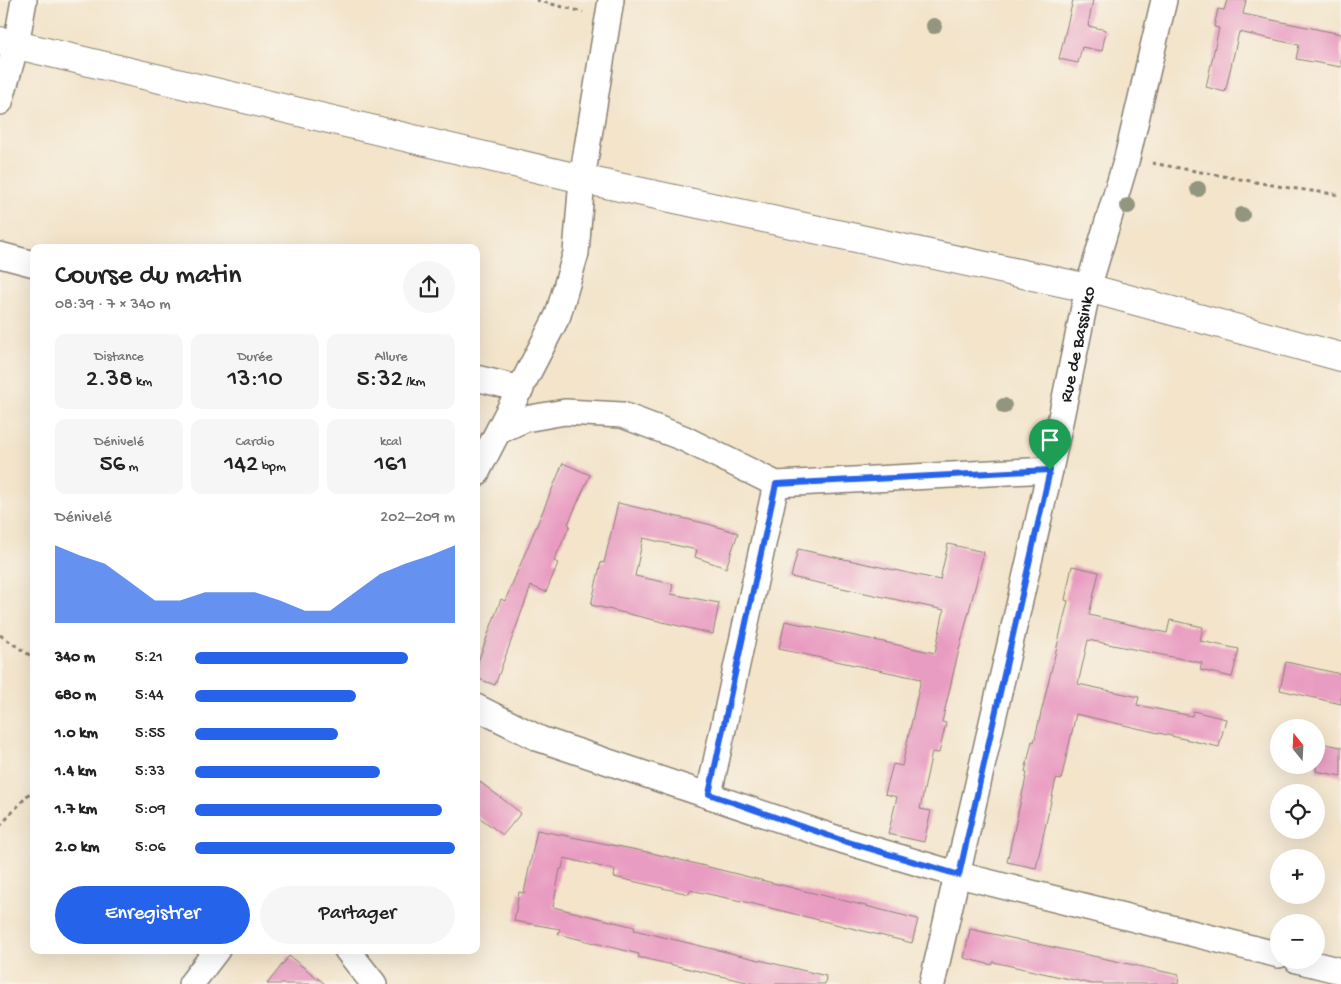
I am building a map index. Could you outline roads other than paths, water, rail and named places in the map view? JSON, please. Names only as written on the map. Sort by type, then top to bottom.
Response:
[{"type":"street","points":[[0,102],[8,43],[24,0]]},
{"type":"street","name":"Rue de Bassinko","points":[[932,984],[959,875],[1050,470],[1088,288],[1127,158],[1164,0]]},
{"type":"street","points":[[480,467],[558,315],[571,271],[576,253],[582,179],[610,9]]},
{"type":"street","points":[[8,43],[582,179],[1088,288],[1341,357]]},
{"type":"street","points":[[0,255],[30,263]]},
{"type":"street","points":[[480,379],[521,389]]},
{"type":"street","points":[[499,431],[525,419],[565,412],[622,415],[683,438],[776,484],[1050,470]]},
{"type":"street","points":[[709,794],[776,484]]},
{"type":"street","points":[[480,709],[540,739],[709,794],[841,840],[959,875],[1270,954]]},
{"type":"street","points":[[191,984],[214,954]]},
{"type":"street","points":[[350,954],[374,984]]},
{"type":"street","points":[[1325,967],[1341,971]]}]
